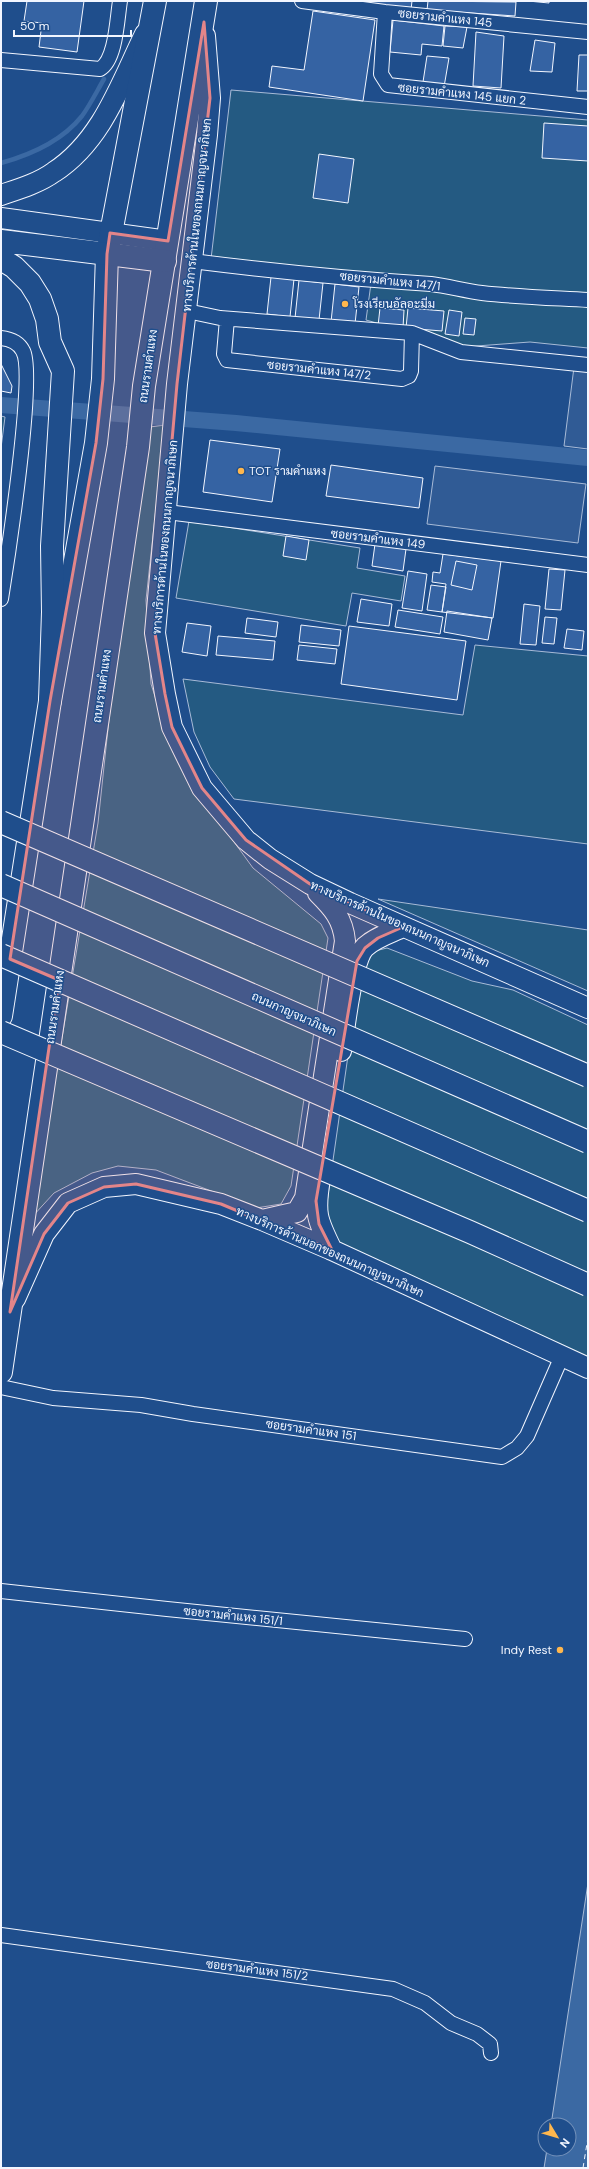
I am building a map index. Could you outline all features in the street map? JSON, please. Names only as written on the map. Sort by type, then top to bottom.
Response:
[{"type":"main road","name":"ถนนรามคำแหง","points":[[1,1372],[138,447],[144,386],[204,22],[206,1]]},
{"type":"main road","points":[[1,195],[24,187],[54,173],[81,151],[100,126],[154,10]]},
{"type":"main road","points":[[1,1016],[5,944],[96,442],[103,379],[107,254],[110,233],[154,10]]},
{"type":"main road","name":"ทางบริการด้านในของถนนกาญจนาภิเษก","points":[[204,22],[210,98],[178,384],[155,633],[172,727],[202,788],[246,840],[270,859],[310,884],[403,927],[588,1008]]},
{"type":"main road","points":[[1,218],[110,233],[167,251]]},
{"type":"main road","points":[[1,240],[107,254],[167,251]]},
{"type":"main road","points":[[1,259],[14,267],[30,283],[40,299],[47,319],[50,342],[62,371],[52,546],[53,612],[50,701]]},
{"type":"main road","points":[[1,822],[588,1076]]},
{"type":"main road","points":[[262,1220],[297,1212],[304,1198],[345,941],[344,927],[335,910],[310,884]]},
{"type":"main road","name":"ถนนกาญจนาภิเษก","points":[[1,885],[588,1142]]},
{"type":"main road","points":[[332,1250],[319,1224],[316,1201],[357,961],[365,948],[378,938],[403,927]]},
{"type":"main road","points":[[5,944],[588,1211]]},
{"type":"main road","points":[[1,1032],[462,1229],[588,1285]]},
{"type":"main road","name":"ทางบริการด้านนอกของถนนกาญจนาภิเษก","points":[[10,1312],[44,1234],[68,1203],[104,1187],[136,1184],[221,1204],[262,1220],[332,1250],[588,1368]]},
{"type":"street","points":[[1,60],[100,68],[107,65],[111,56],[120,1]]},
{"type":"street","name":"ซอยรามคำแหง 145","points":[[302,1],[385,12],[588,32]]},
{"type":"street","name":"ซอยรามคำแหง 145 แยก 2","points":[[385,12],[381,74],[388,85],[588,107]]},
{"type":"street","name":"ซอยรามคำแหง 147/1","points":[[192,261],[244,268],[338,275],[378,282],[433,284],[481,293],[588,300]]},
{"type":"street","points":[[187,310],[227,318],[412,333],[461,352],[588,365]]},
{"type":"street","name":"ซอยรามคำแหง 147/2","points":[[227,318],[224,354],[227,360],[402,380],[409,376],[411,371],[412,333]]},
{"type":"street","points":[[1,338],[11,339],[23,351],[28,368],[22,435],[1,598]]},
{"type":"street","name":"ซอยรามคำแหง 149","points":[[167,512],[588,565]]},
{"type":"street","name":"ซอยรามคำแหง 151","points":[[1,1387],[53,1398],[141,1405],[193,1414],[502,1457],[517,1448],[527,1436],[562,1356]]},
{"type":"street","name":"ซอยรามคำแหง 151/1","points":[[1,1591],[465,1638]]},
{"type":"street","name":"ซอยรามคำแหง 151/2","points":[[1,1935],[393,1989],[425,2003],[451,2023],[477,2034],[488,2042],[491,2053]]},
{"type":"highlighted area","points":[[204,22],[210,98],[177,384],[155,633],[172,727],[202,788],[246,840],[310,884],[403,927],[378,938],[365,948],[357,961],[316,1201],[319,1224],[332,1250],[221,1204],[136,1184],[104,1187],[68,1203],[44,1234],[10,1312],[59,980],[10,959],[50,701],[96,443],[103,379],[107,254],[110,233],[168,241]]},
{"type":"shaded area","points":[[231,90],[588,120],[588,348],[530,342],[463,347],[366,320],[372,276],[211,259]]},
{"type":"shaded area","points":[[574,367],[588,369],[588,449],[564,446]]},
{"type":"shaded area","points":[[1,416],[5,417],[1,448]]},
{"type":"shaded area","points":[[165,425],[146,600],[151,684],[173,752],[197,791],[253,868],[321,924],[328,938],[291,1186],[281,1204],[256,1208],[156,1170],[118,1166],[92,1173],[54,1193],[32,1217],[98,823],[120,616],[150,427]]},
{"type":"shaded area","points":[[435,466],[586,484],[578,543],[427,524]]},
{"type":"shaded area","points":[[189,521],[360,548],[357,568],[405,576],[401,601],[352,593],[346,626],[176,598]]},
{"type":"shaded area","points":[[475,645],[588,656],[588,844],[234,799],[210,767],[194,732],[183,679],[463,715]]},
{"type":"shaded area","points":[[378,899],[588,930],[588,991]]},
{"type":"shaded area","points":[[387,948],[472,981],[513,990],[588,1025],[588,1360],[336,1243],[325,1216],[361,965],[371,952]]},
{"type":"shaded area","points":[[588,1883],[588,2168],[544,2168],[546,2157],[577,2157],[577,2117],[552,2117]]},
{"type":"building","points":[[27,1],[84,1],[77,52],[39,47],[42,23],[24,21]]},
{"type":"building","points":[[364,1],[412,1],[411,10],[363,5]]},
{"type":"building","points":[[428,1],[516,2],[515,16],[427,10]]},
{"type":"building","points":[[528,1],[549,1],[549,3]]},
{"type":"building","points":[[313,11],[375,20],[363,101],[269,87],[272,66],[304,70]]},
{"type":"building","points":[[393,20],[444,26],[442,46],[422,44],[421,55],[390,52]]},
{"type":"building","points":[[445,26],[467,27],[463,48],[443,46]]},
{"type":"building","points":[[476,32],[504,36],[501,88],[473,86]]},
{"type":"building","points":[[535,40],[555,43],[552,72],[530,71]]},
{"type":"building","points":[[579,55],[588,55],[588,91],[577,91]]},
{"type":"building","points":[[427,56],[449,58],[444,87],[423,82]]},
{"type":"building","points":[[544,123],[588,126],[588,161],[542,158]]},
{"type":"building","points":[[319,154],[354,159],[348,203],[313,198]]},
{"type":"building","points":[[271,277],[294,279],[290,317],[267,314]]},
{"type":"building","points":[[299,280],[323,283],[319,320],[295,318]]},
{"type":"building","name":"โรงเรียนอัลอะมีม","points":[[335,284],[359,287],[355,324],[331,322]]},
{"type":"building","points":[[380,308],[404,310],[403,328],[378,326]]},
{"type":"building","points":[[408,308],[444,311],[442,331],[406,328]]},
{"type":"building","points":[[449,310],[462,312],[459,336],[445,334]]},
{"type":"building","points":[[465,318],[476,319],[474,335],[463,334]]},
{"type":"building","points":[[1,364],[12,386],[11,393],[1,391]]},
{"type":"building","name":"TOT รามคำแหง","points":[[210,440],[280,449],[272,502],[203,492]]},
{"type":"building","points":[[331,465],[423,478],[419,508],[326,496]]},
{"type":"building","points":[[286,536],[309,540],[306,560],[283,556]]},
{"type":"building","points":[[375,544],[406,549],[403,571],[372,566]]},
{"type":"building","points":[[443,554],[501,561],[493,618],[442,612],[446,584],[432,582],[433,572],[440,573]]},
{"type":"building","points":[[456,561],[477,565],[472,590],[451,585]]},
{"type":"building","points":[[549,569],[565,570],[561,610],[545,609]]},
{"type":"building","points":[[408,571],[427,574],[422,611],[402,608]]},
{"type":"building","points":[[431,585],[446,587],[442,612],[427,610]]},
{"type":"building","points":[[361,599],[392,604],[389,626],[357,622]]},
{"type":"building","points":[[524,604],[540,606],[536,645],[520,644]]},
{"type":"building","points":[[398,610],[443,617],[440,634],[395,627]]},
{"type":"building","points":[[447,611],[492,618],[488,640],[444,632]]},
{"type":"building","points":[[545,617],[557,618],[554,644],[542,643]]},
{"type":"building","points":[[247,618],[278,622],[276,637],[245,633]]},
{"type":"building","points":[[187,623],[211,626],[207,656],[182,652]]},
{"type":"building","points":[[301,625],[341,630],[339,646],[299,642]]},
{"type":"building","points":[[349,626],[466,641],[457,700],[341,684]]},
{"type":"building","points":[[567,629],[584,631],[582,650],[564,648]]},
{"type":"building","points":[[218,636],[275,641],[273,660],[216,655]]},
{"type":"building","points":[[299,645],[337,649],[335,664],[297,660]]},
{"type":"waterway","points":[[1,163],[23,156],[45,146],[65,133],[82,116],[104,79]]},
{"type":"waterway","points":[[1,405],[236,423],[588,458]]},
{"type":"ferry route","points":[[583,2168],[588,2137]]},
{"type":"place","name":"โรงเรียนอัลอะมีม","points":[[345,304]]},
{"type":"place","name":"TOT รามคำแหง","points":[[241,471]]},
{"type":"place","name":"Indy Rest","points":[[560,1650]]}]
